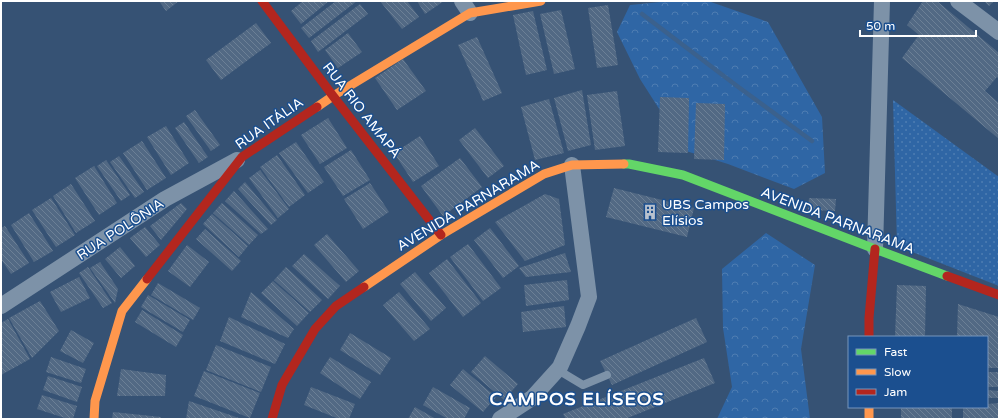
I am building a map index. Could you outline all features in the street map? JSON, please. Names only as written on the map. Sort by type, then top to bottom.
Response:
[{"type":"street","name":"RUA RIO AMAPÁ","points":[[262,1],[333,96],[441,235]]},
{"type":"street","name":"RUA ITÁLIA","points":[[94,419],[95,401],[122,311],[242,157],[466,7],[541,1]]},
{"type":"street","points":[[869,336],[869,318],[875,249],[882,1]]},
{"type":"street","points":[[958,1],[999,32]]},
{"type":"street","name":"RUA POLÔNIA","points":[[1,306],[165,199],[242,157]]},
{"type":"street","name":"AVENIDA PARNARAMA","points":[[272,419],[282,385],[315,329],[336,306],[441,235],[544,174],[572,165],[629,164],[683,175],[999,295]]},
{"type":"street","points":[[508,417],[532,398],[558,370],[578,326],[589,297],[572,165]]},
{"type":"street","points":[[869,408],[869,419]]},
{"type":"lane","points":[[558,370],[583,384],[607,376]]},
{"type":"green space","points":[[671,1],[708,1],[768,22],[822,117],[825,173],[794,189],[728,164],[686,151],[640,79],[617,32],[630,5]]},
{"type":"green space","points":[[893,100],[999,177],[999,286],[897,246]]},
{"type":"green space","points":[[766,233],[815,265],[801,349],[810,419],[717,419],[732,387],[723,328],[722,269]]},
{"type":"building","points":[[159,1],[179,1],[166,11]]},
{"type":"building","points":[[303,1],[329,1],[301,24],[291,11]]},
{"type":"building","points":[[336,1],[357,1],[309,38],[301,28]]},
{"type":"building","points":[[380,1],[407,1],[419,17],[402,29]]},
{"type":"building","points":[[417,1],[444,1],[425,14]]},
{"type":"building","points":[[923,1],[937,1],[999,53],[999,79],[997,77],[985,91],[999,103],[999,139],[902,58],[919,35],[907,25]]},
{"type":"building","points":[[984,1],[994,1],[989,6]]},
{"type":"building","points":[[360,4],[368,14],[318,52],[311,41]]},
{"type":"building","points":[[608,5],[618,65],[597,68],[588,8]]},
{"type":"building","points":[[561,10],[575,69],[554,74],[540,14]]},
{"type":"building","points":[[533,11],[547,70],[526,75],[513,15]]},
{"type":"building","points":[[256,23],[271,43],[221,80],[206,60]]},
{"type":"building","points":[[348,33],[362,52],[338,68],[325,50]]},
{"type":"building","points":[[477,37],[502,93],[483,101],[458,45]]},
{"type":"building","points":[[403,59],[426,91],[397,110],[375,78]]},
{"type":"building","points":[[582,90],[591,145],[568,151],[554,98]]},
{"type":"building","points":[[617,91],[625,146],[595,150],[587,95]]},
{"type":"building","points":[[660,97],[689,98],[688,153],[658,152]]},
{"type":"building","points":[[549,99],[564,153],[535,160],[521,107]]},
{"type":"building","points":[[696,103],[725,104],[724,160],[694,159]]},
{"type":"building","points":[[195,110],[220,145],[211,151],[186,116]]},
{"type":"building","points":[[328,118],[347,148],[320,164],[301,135]]},
{"type":"building","points":[[184,122],[208,157],[199,163],[175,128]]},
{"type":"building","points":[[166,126],[189,163],[171,175],[147,137]]},
{"type":"building","points":[[475,128],[504,166],[488,178],[459,140]]},
{"type":"building","points":[[420,136],[439,166],[413,182],[394,153]]},
{"type":"building","points":[[142,141],[166,178],[147,190],[123,153]]},
{"type":"building","points":[[296,142],[324,182],[308,193],[279,153]]},
{"type":"building","points":[[351,150],[370,180],[343,196],[324,167]]},
{"type":"building","points":[[277,155],[305,195],[289,207],[260,167]]},
{"type":"building","points":[[119,156],[144,192],[135,198],[110,162]]},
{"type":"building","points":[[460,158],[482,187],[443,216],[421,186]]},
{"type":"building","points":[[106,160],[130,195],[121,201],[97,166]]},
{"type":"building","points":[[94,166],[117,203],[99,215],[75,178]]},
{"type":"building","points":[[260,170],[289,209],[278,218],[249,178]]},
{"type":"building","points":[[245,182],[277,220],[271,225],[238,189]]},
{"type":"building","points":[[370,183],[389,212],[363,229],[344,199]]},
{"type":"building","points":[[71,184],[95,221],[76,233],[53,196]]},
{"type":"building","name":"UBS Campos Elísios","points":[[614,188],[694,208],[687,237],[606,217]]},
{"type":"building","points":[[234,191],[268,229],[261,234],[225,201]]},
{"type":"building","points":[[545,194],[559,199],[565,245],[525,261],[495,222]]},
{"type":"building","points":[[51,198],[75,235],[56,247],[32,210]]},
{"type":"building","points":[[809,198],[836,199],[835,211],[808,210]]},
{"type":"building","points":[[181,203],[187,209],[161,240],[150,226]]},
{"type":"building","points":[[222,203],[258,235],[249,245],[213,213]]},
{"type":"building","points":[[29,213],[53,251],[34,262],[11,225]]},
{"type":"building","points":[[212,214],[248,246],[239,257],[203,224]]},
{"type":"building","points":[[5,226],[29,263],[11,274],[1,259],[1,228]]},
{"type":"building","points":[[145,227],[160,245],[146,257],[130,238]]},
{"type":"building","points":[[490,228],[519,266],[503,278],[474,240]]},
{"type":"building","points":[[205,229],[241,261],[232,271],[196,239]]},
{"type":"building","points":[[327,234],[359,271],[346,282],[314,245]]},
{"type":"building","points":[[468,244],[501,288],[483,301],[450,257]]},
{"type":"building","points":[[187,245],[209,262],[190,287],[168,271]]},
{"type":"building","points":[[120,247],[135,266],[121,278],[105,259]]},
{"type":"building","points":[[565,253],[571,272],[526,277],[519,268]]},
{"type":"building","points":[[304,254],[340,286],[328,299],[292,266]]},
{"type":"building","points":[[447,259],[481,303],[463,317],[429,273]]},
{"type":"building","points":[[100,262],[118,289],[115,303],[90,268]]},
{"type":"building","points":[[88,267],[112,303],[103,308],[79,273]]},
{"type":"building","points":[[286,267],[322,300],[310,312],[274,280]]},
{"type":"building","points":[[415,272],[446,308],[431,321],[400,284]]},
{"type":"building","points":[[79,277],[90,298],[61,312],[50,292]]},
{"type":"building","points":[[567,280],[569,300],[526,306],[524,285]]},
{"type":"building","points":[[273,281],[309,313],[297,326],[261,293]]},
{"type":"building","points":[[158,283],[200,308],[193,320],[151,295]]},
{"type":"building","points":[[897,285],[926,286],[925,336],[895,336]]},
{"type":"building","points":[[251,292],[294,329],[288,338],[241,317]]},
{"type":"building","points":[[399,292],[430,329],[414,341],[383,305]]},
{"type":"building","points":[[148,295],[190,320],[183,332],[141,307]]},
{"type":"building","points":[[40,301],[59,331],[32,358],[9,318]]},
{"type":"building","points":[[958,304],[999,317],[999,368],[988,368],[988,336],[957,336]]},
{"type":"building","points":[[564,306],[566,327],[523,332],[521,312]]},
{"type":"building","points":[[142,310],[183,335],[176,347],[135,322]]},
{"type":"building","points":[[229,317],[285,344],[275,364],[220,341]]},
{"type":"building","points":[[696,318],[707,342],[612,385],[600,361]]},
{"type":"building","points":[[8,319],[30,359],[1,375],[1,323]]},
{"type":"building","points":[[71,330],[94,343],[83,363],[60,351]]},
{"type":"building","points":[[350,333],[391,358],[380,375],[340,350]]},
{"type":"building","points":[[216,345],[271,367],[261,392],[206,370]]},
{"type":"building","points":[[485,356],[518,384],[504,400],[471,372]]},
{"type":"building","points":[[51,357],[86,369],[81,383],[46,372]]},
{"type":"building","points":[[330,357],[371,382],[360,399],[320,373]]},
{"type":"building","points":[[704,358],[715,383],[625,419],[566,419],[563,414]]},
{"type":"building","points":[[121,369],[166,375],[165,396],[117,396]]},
{"type":"building","points":[[463,369],[496,397],[483,412],[450,385]]},
{"type":"building","points":[[204,371],[260,393],[250,418],[194,396]]},
{"type":"building","points":[[988,372],[999,372],[999,387],[988,387]]},
{"type":"building","points":[[48,376],[82,387],[77,402],[43,390]]},
{"type":"building","points":[[311,387],[355,404],[349,419],[339,419],[304,405]]},
{"type":"building","points":[[433,387],[470,408],[464,419],[448,419],[423,405]]},
{"type":"building","points":[[988,390],[999,391],[999,398],[988,398]]},
{"type":"building","points":[[42,395],[77,406],[73,419],[68,419],[37,409]]},
{"type":"building","points":[[189,401],[242,419],[186,419]]},
{"type":"building","points":[[999,403],[999,419],[963,419],[963,408],[988,408],[988,404]]},
{"type":"building","points":[[415,407],[436,419],[408,419]]},
{"type":"building","points":[[901,408],[952,408],[952,419],[901,419]]},
{"type":"building","points":[[113,412],[161,417],[161,419],[112,419]]},
{"type":"waterway","points":[[642,14],[812,141]]},
{"type":"traffic: fast","points":[[624,164],[683,175],[947,276]]},
{"type":"traffic: slow","points":[[317,107],[470,13],[541,1]]},
{"type":"traffic: slow","points":[[364,287],[441,235],[544,174],[572,165],[624,164]]},
{"type":"traffic: slow","points":[[94,419],[95,401],[122,311],[147,279]]},
{"type":"traffic: slow","points":[[869,408],[869,419]]},
{"type":"traffic: jam","points":[[262,1],[333,96],[441,235]]},
{"type":"traffic: jam","points":[[147,279],[242,157],[317,107]]},
{"type":"traffic: jam","points":[[869,336],[869,318],[875,249]]},
{"type":"traffic: jam","points":[[947,276],[999,295]]},
{"type":"traffic: jam","points":[[272,419],[282,385],[315,329],[336,306],[364,287]]},
{"type":"place","name":"UBS Campos Elísios","points":[[650,212]]},
{"type":"district","name":"CAMPOS ELÍSEOS","points":[[577,399]]}]
